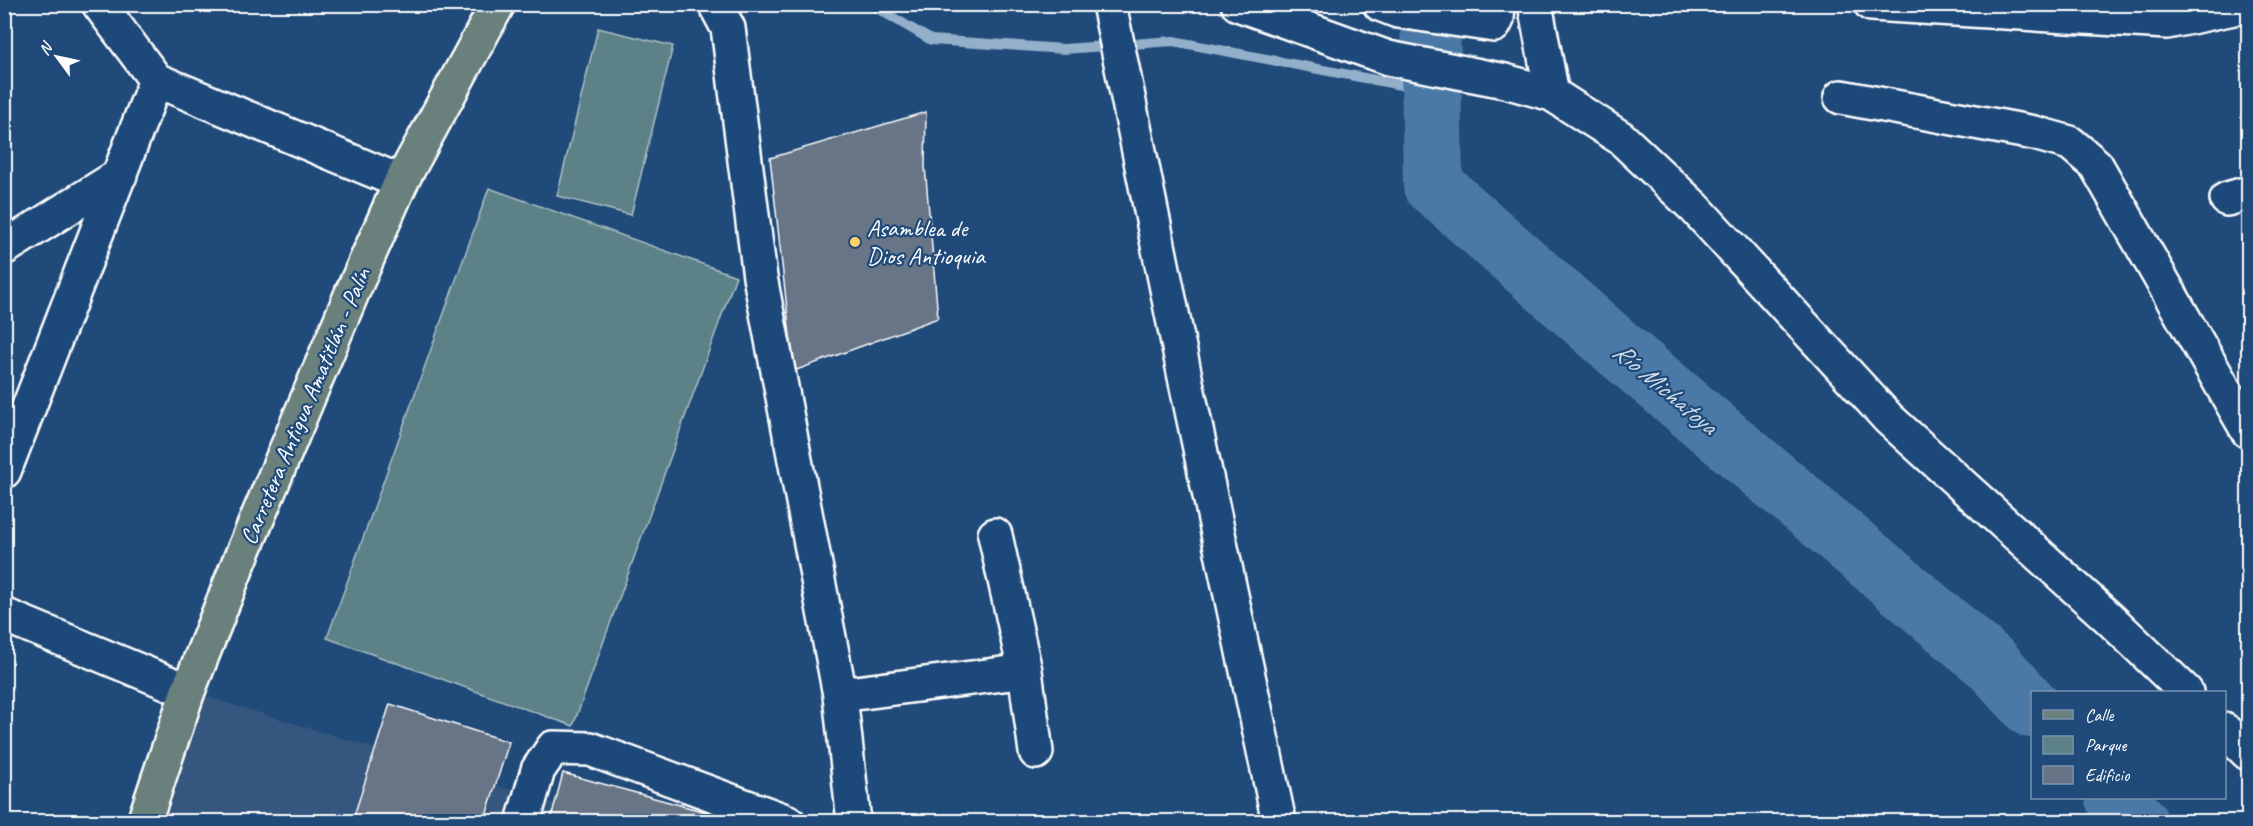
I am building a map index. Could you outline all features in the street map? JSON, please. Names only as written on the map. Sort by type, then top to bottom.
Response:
[{"type":"main road","name":"Carretera Antigua Amatitlán - Palín","points":[[144,822],[188,691],[248,540],[401,182],[498,4]]},
{"type":"street","points":[[99,4],[156,80],[401,182]]},
{"type":"street","points":[[715,4],[728,28],[760,277],[840,695],[854,822]]},
{"type":"street","points":[[1238,4],[1388,58],[1505,81],[1552,94],[1621,138],[1695,208],[1889,419],[2111,620],[2184,691]]},
{"type":"street","points":[[1535,4],[1552,94]]},
{"type":"street","points":[[1870,4],[2163,13],[2248,5]]},
{"type":"street","points":[[1389,8],[1488,14]]},
{"type":"street","points":[[1114,28],[1183,370],[1279,822]]},
{"type":"street","points":[[4,471],[156,80]]},
{"type":"street","points":[[1841,97],[2034,133],[2070,143],[2096,165],[2248,431]]},
{"type":"street","points":[[4,248],[120,175]]},
{"type":"street","points":[[995,536],[1025,671],[1036,752]]},
{"type":"street","points":[[4,615],[188,691]]},
{"type":"street","points":[[840,695],[1025,671]]},
{"type":"street","points":[[2226,732],[2248,753]]},
{"type":"street","points":[[523,822],[538,770],[553,748],[590,749],[788,822]]},
{"type":"shaded area","points":[[188,691],[613,821],[144,822]]},
{"type":"green space","points":[[598,28],[673,46],[631,215],[557,196]]},
{"type":"green space","points":[[489,188],[736,276],[573,726],[327,638]]},
{"type":"building","name":"Asamblea de Dios Antioquia","points":[[926,112],[925,166],[938,318],[794,371],[770,158]]},
{"type":"building","points":[[390,704],[509,742],[484,822],[352,822]]},
{"type":"building","points":[[563,773],[742,822],[550,822]]},
{"type":"waterway","points":[[870,4],[931,40],[1064,49],[1173,41],[1432,91]]},
{"type":"waterway","name":"Río Michatoya","points":[[1430,4],[1433,185],[1621,351],[1992,664],[2031,707]]},
{"type":"waterway","name":"Río Michatoya","points":[[2116,799],[2138,822]]},
{"type":"place","name":"Asamblea de Dios Antioquia","points":[[855,242]]}]
